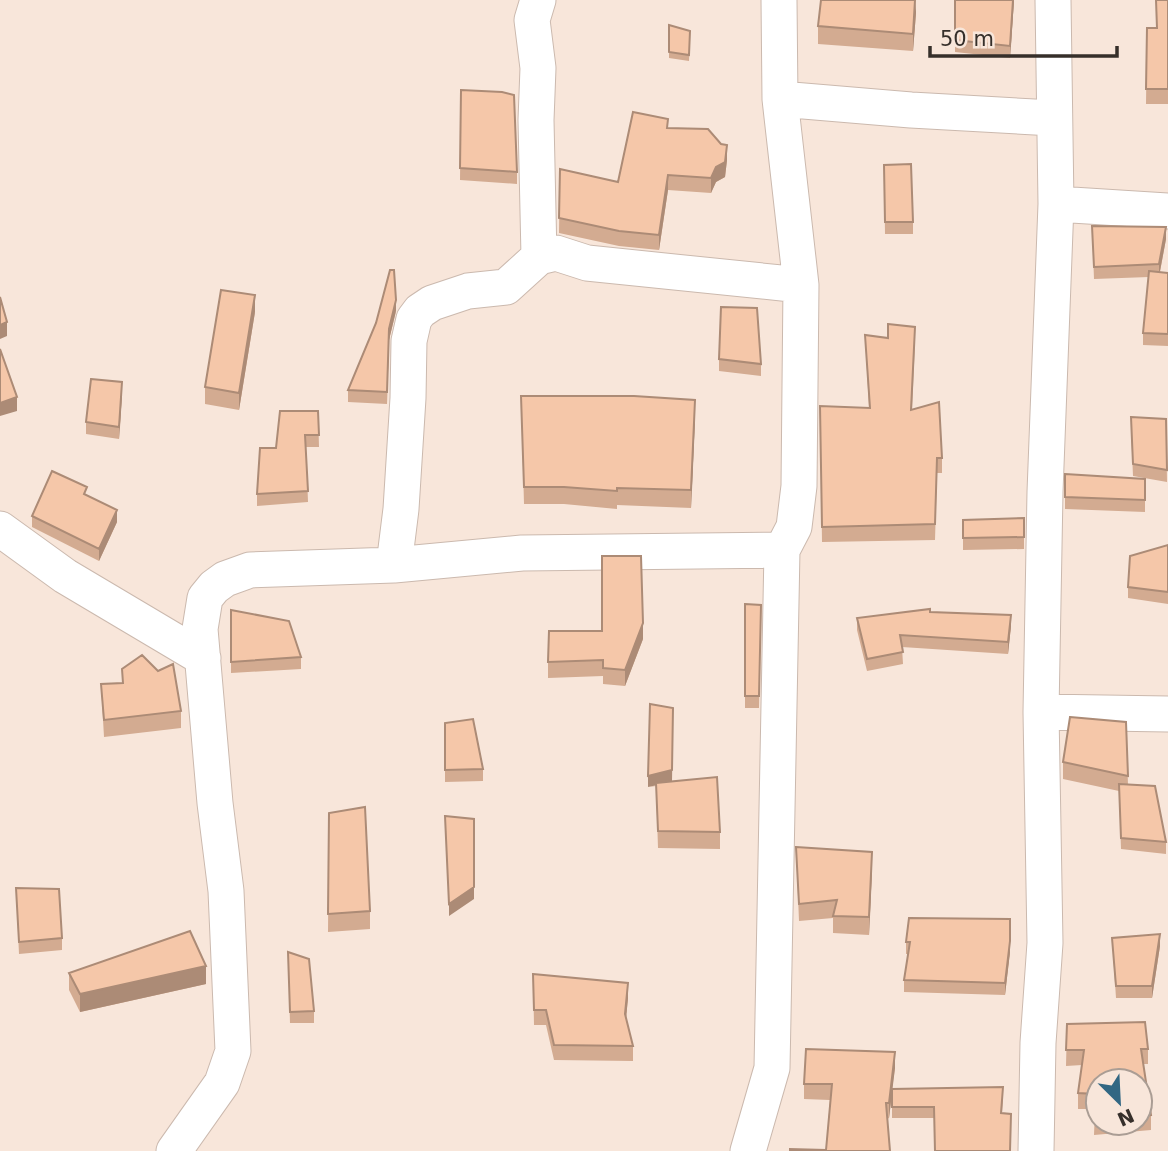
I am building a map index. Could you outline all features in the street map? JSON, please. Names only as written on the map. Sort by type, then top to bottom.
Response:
[{"type":"street","points":[[537,0],[532,20],[538,68],[536,120],[539,257]]},
{"type":"street","points":[[748,1151],[772,1068],[782,550],[794,527],[799,486],[802,285],[780,99],[779,0]]},
{"type":"street","points":[[1036,1151],[1038,1043],[1045,943],[1041,712],[1055,204],[1053,0]]},
{"type":"street","points":[[780,99],[1054,118]]},
{"type":"street","points":[[1055,204],[1168,211]]},
{"type":"street","points":[[394,565],[401,509],[409,341],[414,319],[420,311],[432,303],[468,291],[506,287],[539,257],[556,253],[587,263],[802,285]]},
{"type":"street","points":[[0,529],[65,576],[203,658]]},
{"type":"street","points":[[174,1151],[222,1083],[233,1051],[226,891],[215,803],[200,629],[205,598],[214,587],[225,579],[250,570],[394,565],[523,553],[782,550]]},
{"type":"street","points":[[1041,712],[1168,714]]},
{"type":"building","points":[[821,0],[915,0],[913,34],[818,26]]},
{"type":"building","points":[[955,0],[1013,0],[1010,46],[955,40]]},
{"type":"building","points":[[1156,0],[1168,0],[1168,89],[1146,89],[1147,28],[1157,28]]},
{"type":"building","points":[[669,25],[690,31],[689,55],[669,52]]},
{"type":"building","points":[[461,90],[514,95],[517,172],[460,168]]},
{"type":"building","points":[[633,112],[668,119],[667,128],[708,129],[721,144],[727,145],[725,162],[716,167],[711,178],[668,175],[659,235],[619,231],[559,218],[560,169],[618,182]]},
{"type":"building","points":[[911,164],[913,222],[885,222],[884,165]]},
{"type":"building","points":[[1092,226],[1166,227],[1159,264],[1094,267]]},
{"type":"building","points":[[390,270],[394,270],[396,300],[389,329],[387,392],[348,390],[376,323]]},
{"type":"building","points":[[1149,271],[1168,273],[1168,334],[1143,333]]},
{"type":"building","points":[[221,290],[255,295],[239,393],[205,387]]},
{"type":"building","points":[[0,297],[7,322],[0,325]]},
{"type":"building","points":[[721,307],[757,308],[761,364],[719,359]]},
{"type":"building","points":[[888,324],[915,327],[911,410],[939,402],[942,458],[937,458],[935,524],[822,527],[820,406],[870,408],[865,335],[888,338]]},
{"type":"building","points":[[0,349],[17,397],[0,403]]},
{"type":"building","points":[[91,379],[122,382],[119,427],[86,422]]},
{"type":"building","points":[[521,396],[634,396],[695,400],[691,490],[617,488],[617,491],[524,487]]},
{"type":"building","points":[[280,411],[318,411],[319,435],[305,435],[308,491],[257,494],[260,448],[276,448]]},
{"type":"building","points":[[1131,417],[1166,419],[1167,470],[1133,464]]},
{"type":"building","points":[[52,471],[87,487],[84,494],[117,510],[99,549],[32,516]]},
{"type":"building","points":[[1065,474],[1145,479],[1145,500],[1065,497]]},
{"type":"building","points":[[1024,518],[1024,537],[963,538],[963,520]]},
{"type":"building","points":[[1168,545],[1168,592],[1128,587],[1130,556]]},
{"type":"building","points":[[602,556],[641,556],[643,623],[625,670],[603,668],[603,660],[548,662],[549,631],[602,631]]},
{"type":"building","points":[[745,604],[761,605],[759,696],[745,696]]},
{"type":"building","points":[[930,609],[930,612],[1011,615],[1008,642],[900,635],[903,652],[867,659],[857,618]]},
{"type":"building","points":[[231,610],[289,621],[301,657],[231,662]]},
{"type":"building","points":[[142,655],[158,671],[173,664],[181,711],[104,720],[101,684],[123,683],[122,669]]},
{"type":"building","points":[[650,704],[673,708],[672,770],[648,776]]},
{"type":"building","points":[[1070,717],[1126,722],[1128,776],[1063,762]]},
{"type":"building","points":[[473,719],[483,769],[445,770],[445,723]]},
{"type":"building","points":[[717,777],[720,832],[658,831],[656,783]]},
{"type":"building","points":[[1119,784],[1155,786],[1166,842],[1121,838]]},
{"type":"building","points":[[365,807],[370,911],[328,914],[329,813]]},
{"type":"building","points":[[445,816],[474,819],[474,887],[449,904]]},
{"type":"building","points":[[796,847],[872,852],[869,917],[833,916],[837,900],[799,904]]},
{"type":"building","points":[[16,888],[59,889],[62,938],[19,942]]},
{"type":"building","points":[[909,918],[1010,919],[1005,983],[904,980],[910,942],[906,942]]},
{"type":"building","points":[[190,931],[206,966],[80,994],[69,973]]},
{"type":"building","points":[[1160,934],[1152,986],[1116,986],[1112,938]]},
{"type":"building","points":[[288,952],[309,959],[314,1011],[290,1012]]},
{"type":"building","points":[[533,974],[628,983],[625,1014],[633,1046],[554,1045],[546,1010],[534,1010]]},
{"type":"building","points":[[1145,1022],[1148,1049],[1141,1049],[1144,1067],[1084,1067],[1084,1093],[1078,1093],[1084,1050],[1066,1050],[1067,1024]]},
{"type":"building","points":[[806,1049],[895,1052],[889,1103],[886,1103],[890,1151],[790,1151],[826,1150],[832,1084],[804,1084]]},
{"type":"building","points":[[1003,1087],[1001,1113],[1011,1114],[1010,1151],[935,1151],[934,1107],[892,1107],[892,1089]]}]
